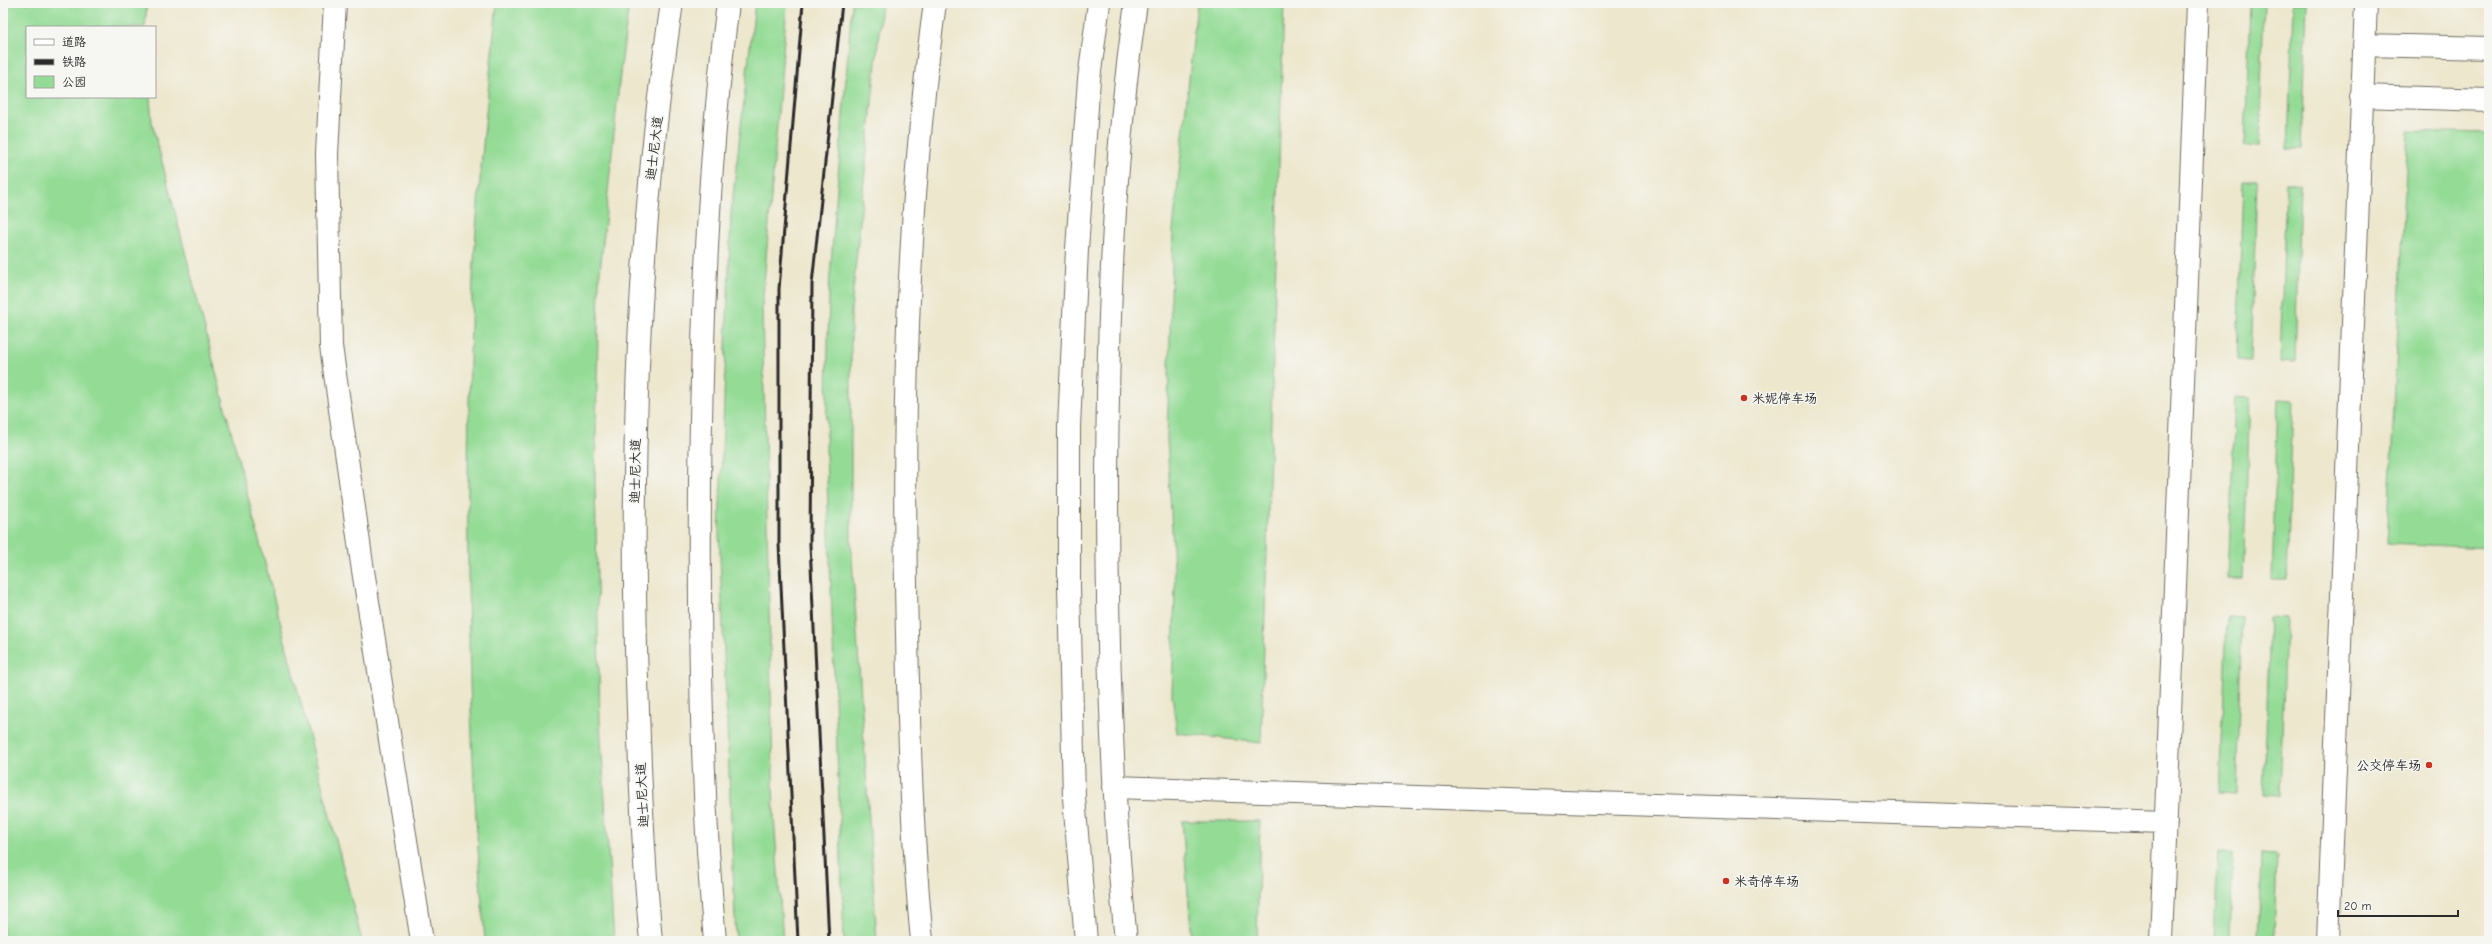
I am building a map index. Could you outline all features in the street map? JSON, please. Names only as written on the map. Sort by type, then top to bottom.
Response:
[{"type":"main road","points":[[335,3],[327,154],[331,346],[362,564],[422,941]]},
{"type":"main road","name":"迪士尼大道","points":[[651,941],[637,687],[634,548],[637,379],[649,193],[672,3]]},
{"type":"main road","points":[[715,941],[702,723],[700,548],[701,374],[710,199],[728,3]]},
{"type":"main road","points":[[922,941],[910,748],[905,571],[905,392],[913,217],[935,3]]},
{"type":"main road","points":[[913,217],[948,3]]},
{"type":"main road","points":[[1086,941],[1074,798],[1069,586],[1070,427],[1077,241],[1089,79],[1099,3]]},
{"type":"main road","points":[[1126,941],[1117,845],[1114,787],[1107,562],[1108,342],[1118,184],[1136,3]]},
{"type":"main road","points":[[2161,941],[2198,3]]},
{"type":"main road","points":[[2328,941],[2366,3]]},
{"type":"main road","points":[[2364,45],[2489,48]]},
{"type":"main road","points":[[2362,96],[2489,100]]},
{"type":"main road","points":[[1114,787],[2166,822]]},
{"type":"green space","points":[[3,3],[147,3],[145,26],[26,26],[26,98],[150,98],[152,123],[362,941],[3,941]]},
{"type":"green space","points":[[497,3],[629,3],[619,83],[599,281],[595,481],[600,722],[614,941],[485,941],[479,869],[471,724],[468,506],[473,271]]},
{"type":"green space","points":[[755,3],[787,3],[762,308],[774,816],[783,941],[736,941],[719,532],[731,213]]},
{"type":"green space","points":[[852,3],[882,3],[851,311],[851,543],[877,941],[844,941],[826,453],[829,288]]},
{"type":"green space","points":[[1197,3],[1284,3],[1261,743],[1177,733],[1172,695],[1175,586],[1167,439],[1173,230]]},
{"type":"green space","points":[[2250,3],[2264,3],[2259,147],[2245,146]]},
{"type":"green space","points":[[2293,3],[2307,3],[2302,149],[2288,149]]},
{"type":"green space","points":[[2408,131],[2489,133],[2489,548],[2387,543]]},
{"type":"green space","points":[[2243,181],[2257,181],[2251,361],[2237,360]]},
{"type":"green space","points":[[2286,183],[2300,183],[2295,363],[2280,362]]},
{"type":"green space","points":[[2235,397],[2250,398],[2243,579],[2228,579]]},
{"type":"green space","points":[[2278,399],[2293,400],[2287,580],[2272,580]]},
{"type":"green space","points":[[2227,616],[2242,617],[2236,794],[2220,793]]},
{"type":"green space","points":[[2270,617],[2286,618],[2280,796],[2264,795]]},
{"type":"green space","points":[[1182,821],[1260,821],[1257,941],[1192,941]]},
{"type":"green space","points":[[2218,853],[2233,853],[2230,941],[2214,941]]},
{"type":"green space","points":[[2261,854],[2277,855],[2274,941],[2258,941]]},
{"type":"railway","points":[[798,941],[779,544],[779,289],[803,3]]},
{"type":"railway","points":[[829,941],[810,545],[812,284],[842,3]]},
{"type":"place","name":"米妮停车场","points":[[1744,398]]},
{"type":"place","name":"公交停车场","points":[[2429,765]]},
{"type":"place","name":"米奇停车场","points":[[1726,881]]}]
